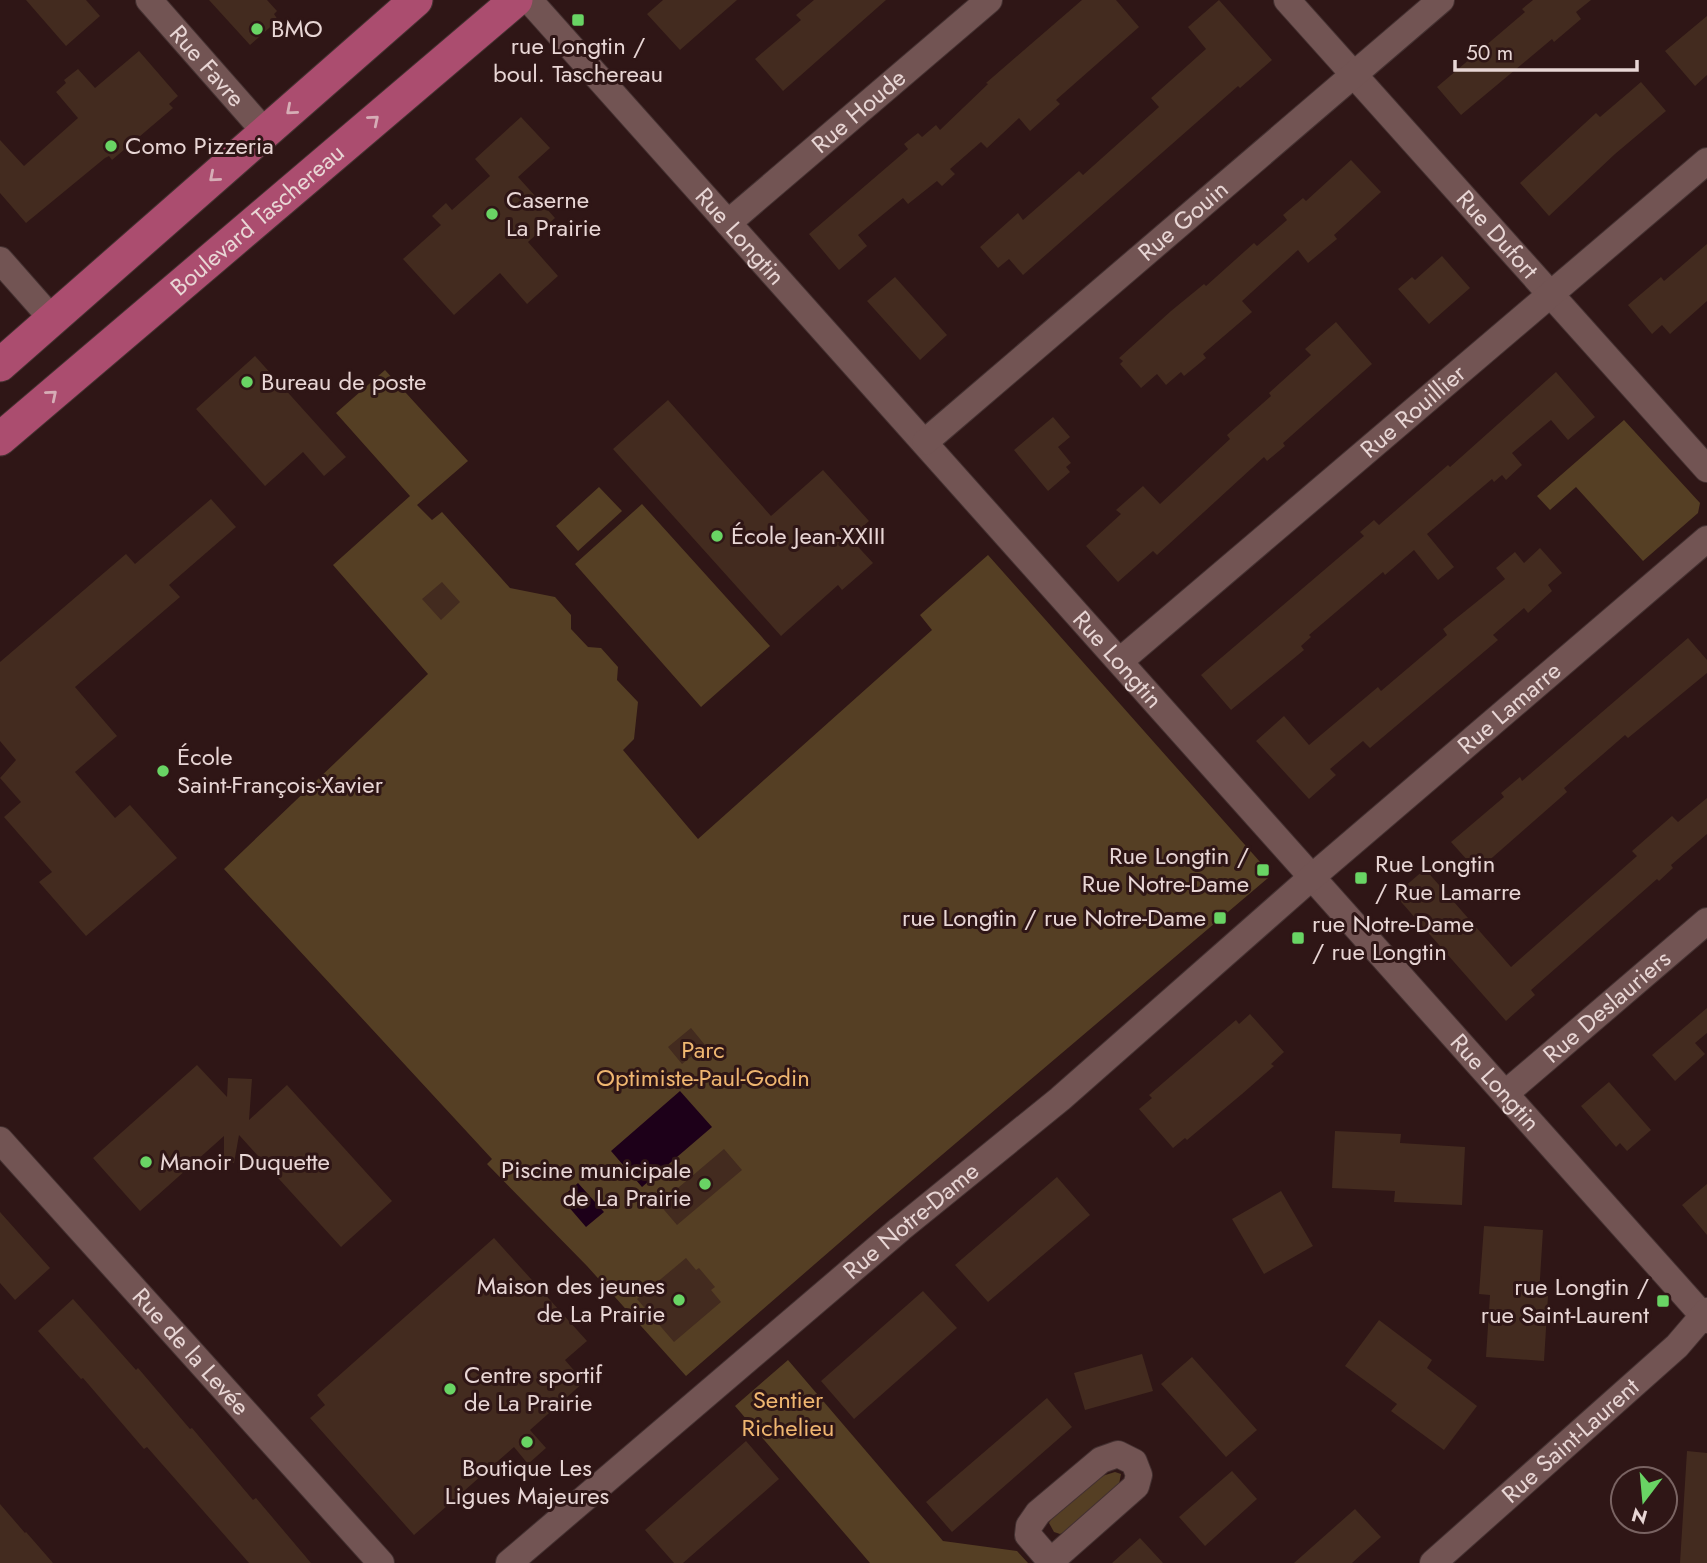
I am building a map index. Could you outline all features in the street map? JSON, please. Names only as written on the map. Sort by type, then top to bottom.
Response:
[{"type":"main road","points":[[0,365],[416,0]]},
{"type":"main road","name":"Boulevard Taschereau","points":[[0,439],[516,0]]},
{"type":"street","name":"Rue Favre","points":[[149,0],[265,132]]},
{"type":"street","name":"Rue Longtin","points":[[529,0],[1705,1315]]},
{"type":"street","name":"Rue Houde","points":[[728,223],[989,0]]},
{"type":"street","name":"Rue Dufort","points":[[1287,0],[1707,469]]},
{"type":"street","name":"Rue Gouin","points":[[925,442],[1441,0]]},
{"type":"street","name":"Rue Rouillier","points":[[1120,661],[1707,161]]},
{"type":"street","points":[[0,260],[52,319]]},
{"type":"street","name":"Rue Lamarre","points":[[1312,877],[1707,539]]},
{"type":"street","name":"Rue Notre-Dame","points":[[509,1563],[900,1229],[1060,1099],[1312,877]]},
{"type":"street","name":"Rue Deslauriers","points":[[1506,1093],[1707,921]]},
{"type":"street","name":"Rue de la Levée","points":[[5,1157],[381,1563]]},
{"type":"street","name":"Rue Saint-Laurent","points":[[1433,1563],[1676,1346],[1705,1315]]},
{"type":"green space","name":"Parc Optimiste-Paul-Godin","points":[[385,370],[468,461],[417,505],[432,520],[442,512],[510,588],[555,597],[571,615],[571,629],[588,647],[601,648],[618,667],[617,680],[638,702],[634,739],[623,750],[698,839],[932,630],[920,615],[988,555],[1269,872],[1268,878],[686,1376],[587,1266],[487,1164],[492,1159],[224,869],[428,674],[333,565],[410,496],[336,413]]},
{"type":"green space","points":[[1624,420],[1700,503],[1698,513],[1643,561],[1576,487],[1550,510],[1537,496]]},
{"type":"green space","points":[[599,487],[622,511],[578,551],[556,526]]},
{"type":"green space","points":[[642,504],[770,646],[701,707],[575,564]]},
{"type":"green space","name":"Sentier Richelieu","points":[[788,1360],[943,1541],[1017,1551],[1028,1563],[870,1563],[735,1406]]},
{"type":"green space","points":[[1115,1472],[1121,1474],[1119,1484],[1064,1532],[1054,1532],[1049,1523],[1052,1518],[1099,1477]]},
{"type":"shaded area","points":[[680,1091],[712,1127],[642,1187],[611,1151]]},
{"type":"shaded area","points":[[578,1183],[604,1212],[586,1227],[561,1198]]},
{"type":"building","points":[[26,0],[86,0],[100,16],[66,46]]},
{"type":"building","points":[[209,0],[267,0],[277,11],[274,14],[278,20],[250,45]]},
{"type":"building","points":[[663,0],[737,0],[680,50],[647,14]]},
{"type":"building","points":[[814,0],[886,0],[783,91],[755,59],[801,20],[796,15]]},
{"type":"building","points":[[1082,0],[1116,0],[1139,27],[1056,100],[1060,104],[1030,131],[1019,118],[987,148],[981,142],[950,169],[955,174],[942,186],[937,181],[908,204],[903,198],[858,235],[867,246],[839,270],[809,234],[908,149],[904,144],[918,133],[922,137],[936,125],[940,130],[988,84],[986,83]]},
{"type":"building","points":[[1219,0],[1272,60],[1240,88],[1238,86],[1023,275],[1009,259],[998,268],[980,247],[1018,213],[1023,220],[1079,171],[1083,175],[1159,107],[1151,98],[1206,49],[1188,27]]},
{"type":"building","points":[[1533,0],[1591,0],[1576,12],[1581,19],[1554,42],[1552,39],[1461,115],[1437,87],[1525,12],[1522,9]]},
{"type":"building","points":[[1707,16],[1707,75],[1695,86],[1665,51]]},
{"type":"building","points":[[139,51],[178,96],[169,104],[173,108],[112,160],[109,156],[105,158],[26,223],[0,193],[0,140],[24,166],[78,118],[56,92],[66,83],[64,80],[78,69],[95,88]]},
{"type":"building","points":[[1641,82],[1666,111],[1549,216],[1520,183],[1596,113],[1600,117]]},
{"type":"building","name":"Caserne La Prairie","points":[[521,117],[550,148],[518,177],[555,218],[528,242],[558,276],[527,304],[500,273],[454,315],[403,259],[441,225],[432,216],[446,203],[452,210],[490,176],[475,159]]},
{"type":"building","points":[[1351,160],[1381,192],[1334,235],[1337,239],[1308,263],[1298,250],[1242,301],[1252,312],[1203,354],[1206,358],[1184,376],[1181,372],[1166,385],[1157,374],[1141,388],[1120,364],[1123,361],[1119,358],[1254,243],[1257,246],[1287,220],[1283,215],[1303,198],[1306,201]]},
{"type":"building","points":[[1707,244],[1707,301],[1670,334],[1662,325],[1652,334],[1628,305],[1661,277],[1664,281]]},
{"type":"building","points":[[1442,256],[1470,288],[1429,324],[1398,289],[1412,277],[1415,280]]},
{"type":"building","points":[[895,277],[947,335],[920,360],[867,301]]},
{"type":"building","points":[[1336,322],[1372,364],[1283,443],[1285,446],[1267,461],[1264,457],[1157,555],[1153,551],[1118,582],[1086,546],[1121,514],[1116,510],[1143,486],[1160,504],[1230,439],[1227,435],[1271,396],[1269,393],[1311,355],[1305,349]]},
{"type":"building","points":[[255,356],[346,457],[324,476],[303,452],[265,486],[196,409]]},
{"type":"building","points":[[1556,372],[1595,417],[1568,440],[1551,420],[1512,453],[1522,465],[1506,480],[1502,475],[1494,482],[1492,479],[1427,534],[1454,567],[1438,580],[1414,550],[1385,575],[1383,572],[1309,635],[1311,637],[1301,646],[1304,650],[1231,710],[1201,675],[1364,536],[1360,532],[1374,520],[1379,525],[1448,465],[1450,467]]},
{"type":"building","points":[[668,400],[771,516],[823,470],[869,521],[850,538],[873,563],[842,590],[838,585],[781,636],[613,449]]},
{"type":"building","points":[[1053,417],[1070,437],[1058,447],[1071,463],[1066,467],[1070,472],[1048,491],[1014,450]]},
{"type":"building","points":[[211,499],[236,527],[169,585],[180,597],[75,687],[117,736],[75,772],[115,818],[130,805],[177,858],[86,936],[39,882],[52,872],[4,817],[21,802],[0,778],[16,760],[0,741],[0,662],[126,554],[135,564]]},
{"type":"building","points":[[1540,548],[1562,573],[1548,585],[1552,591],[1528,613],[1524,608],[1493,635],[1498,640],[1370,748],[1363,741],[1330,769],[1336,775],[1309,799],[1256,741],[1284,716],[1309,745],[1378,687],[1381,691],[1447,635],[1443,629],[1505,579],[1496,568],[1515,552],[1524,563]]},
{"type":"building","points":[[442,582],[460,602],[441,620],[422,599]]},
{"type":"building","points":[[1688,638],[1707,660],[1707,673],[1628,738],[1625,735],[1564,788],[1567,792],[1477,871],[1451,842],[1504,797],[1501,793],[1520,777],[1522,781]]},
{"type":"building","points":[[1707,798],[1707,834],[1671,865],[1673,868],[1659,881],[1657,879],[1531,990],[1535,995],[1506,1021],[1395,895],[1425,869],[1511,967],[1637,856],[1632,851],[1672,816],[1678,822]]},
{"type":"building","points":[[1707,1008],[1707,1033],[1695,1043],[1705,1054],[1675,1081],[1652,1055]]},
{"type":"building","points":[[1250,1014],[1284,1052],[1271,1064],[1274,1066],[1242,1094],[1187,1140],[1185,1138],[1173,1148],[1139,1109],[1152,1098],[1149,1095],[1236,1020],[1239,1024]]},
{"type":"building","points":[[691,1028],[705,1045],[682,1064],[668,1047]]},
{"type":"building","name":"Manoir Duquette","points":[[197,1065],[227,1097],[228,1078],[252,1079],[249,1120],[287,1085],[392,1201],[341,1247],[239,1135],[234,1163],[224,1162],[224,1136],[140,1211],[93,1158]]},
{"type":"building","points":[[1609,1082],[1651,1130],[1627,1151],[1620,1143],[1616,1147],[1581,1106]]},
{"type":"building","points":[[1335,1131],[1401,1134],[1400,1143],[1465,1147],[1462,1205],[1394,1202],[1395,1191],[1332,1188]]},
{"type":"building","name":"Piscine municipale de La Prairie","points":[[724,1149],[742,1170],[677,1225],[659,1204]]},
{"type":"building","points":[[1057,1177],[1090,1215],[988,1302],[955,1265]]},
{"type":"building","points":[[1707,1184],[1707,1235],[1682,1205]]},
{"type":"building","points":[[1281,1191],[1313,1246],[1264,1274],[1232,1219]]},
{"type":"building","points":[[0,1212],[50,1268],[15,1300],[0,1283]]},
{"type":"building","points":[[1484,1226],[1543,1230],[1539,1295],[1548,1296],[1544,1361],[1486,1357],[1490,1295],[1479,1294]]},
{"type":"building","name":"Centre sportif de La Prairie","points":[[494,1238],[587,1341],[565,1360],[584,1382],[530,1430],[546,1448],[528,1464],[514,1447],[414,1535],[310,1418],[325,1405],[317,1395]]},
{"type":"building","name":"Maison des jeunes de La Prairie","points":[[686,1258],[696,1270],[699,1268],[715,1287],[711,1290],[721,1302],[674,1342],[637,1299]]},
{"type":"building","points":[[923,1291],[957,1328],[854,1419],[821,1381]]},
{"type":"building","points":[[73,1299],[136,1370],[138,1368],[190,1429],[192,1428],[253,1500],[256,1498],[311,1563],[249,1563],[147,1447],[144,1449],[38,1331]]},
{"type":"building","points":[[1379,1320],[1432,1360],[1427,1368],[1477,1406],[1444,1450],[1391,1411],[1397,1404],[1345,1366]]},
{"type":"building","points":[[1142,1354],[1153,1391],[1085,1410],[1074,1373]]},
{"type":"building","points":[[1192,1357],[1257,1430],[1226,1457],[1161,1384]]},
{"type":"building","points":[[1047,1398],[1072,1427],[952,1532],[926,1502]]},
{"type":"building","points":[[746,1441],[779,1479],[683,1563],[674,1563],[645,1530]]},
{"type":"building","points":[[1687,1451],[1707,1453],[1707,1563],[1680,1563]]},
{"type":"building","points":[[1232,1471],[1257,1499],[1205,1546],[1179,1517]]},
{"type":"building","points":[[0,1504],[25,1533],[53,1563],[0,1563]]},
{"type":"building","points":[[1355,1509],[1381,1537],[1352,1563],[1294,1563]]},
{"type":"building","points":[[1140,1538],[1163,1563],[1112,1563]]},
{"type":"place","name":"rue Longtin / boul. Taschereau","points":[[578,20]]},
{"type":"place","name":"BMO","points":[[257,29]]},
{"type":"place","name":"Como Pizzeria","points":[[111,146]]},
{"type":"place","name":"Caserne La Prairie","points":[[492,214]]},
{"type":"place","name":"Bureau de poste","points":[[247,382]]},
{"type":"place","name":"École Jean-XXIII","points":[[717,536]]},
{"type":"place","name":"École Saint-François-Xavier","points":[[163,771]]},
{"type":"place","name":"Rue Longtin / Rue Notre-Dame","points":[[1263,870]]},
{"type":"place","name":"Rue Longtin / Rue Lamarre","points":[[1361,878]]},
{"type":"place","name":"rue Longtin / rue Notre-Dame","points":[[1220,918]]},
{"type":"place","name":"rue Notre-Dame / rue Longtin","points":[[1298,938]]},
{"type":"place","name":"Manoir Duquette","points":[[146,1162]]},
{"type":"place","name":"Piscine municipale de La Prairie","points":[[705,1184]]},
{"type":"place","name":"Maison des jeunes de La Prairie","points":[[679,1300]]},
{"type":"place","name":"rue Longtin / rue Saint-Laurent","points":[[1663,1301]]},
{"type":"place","name":"Centre sportif de La Prairie","points":[[450,1389]]},
{"type":"place","name":"Boutique Les Ligues Majeures","points":[[527,1442]]}]
